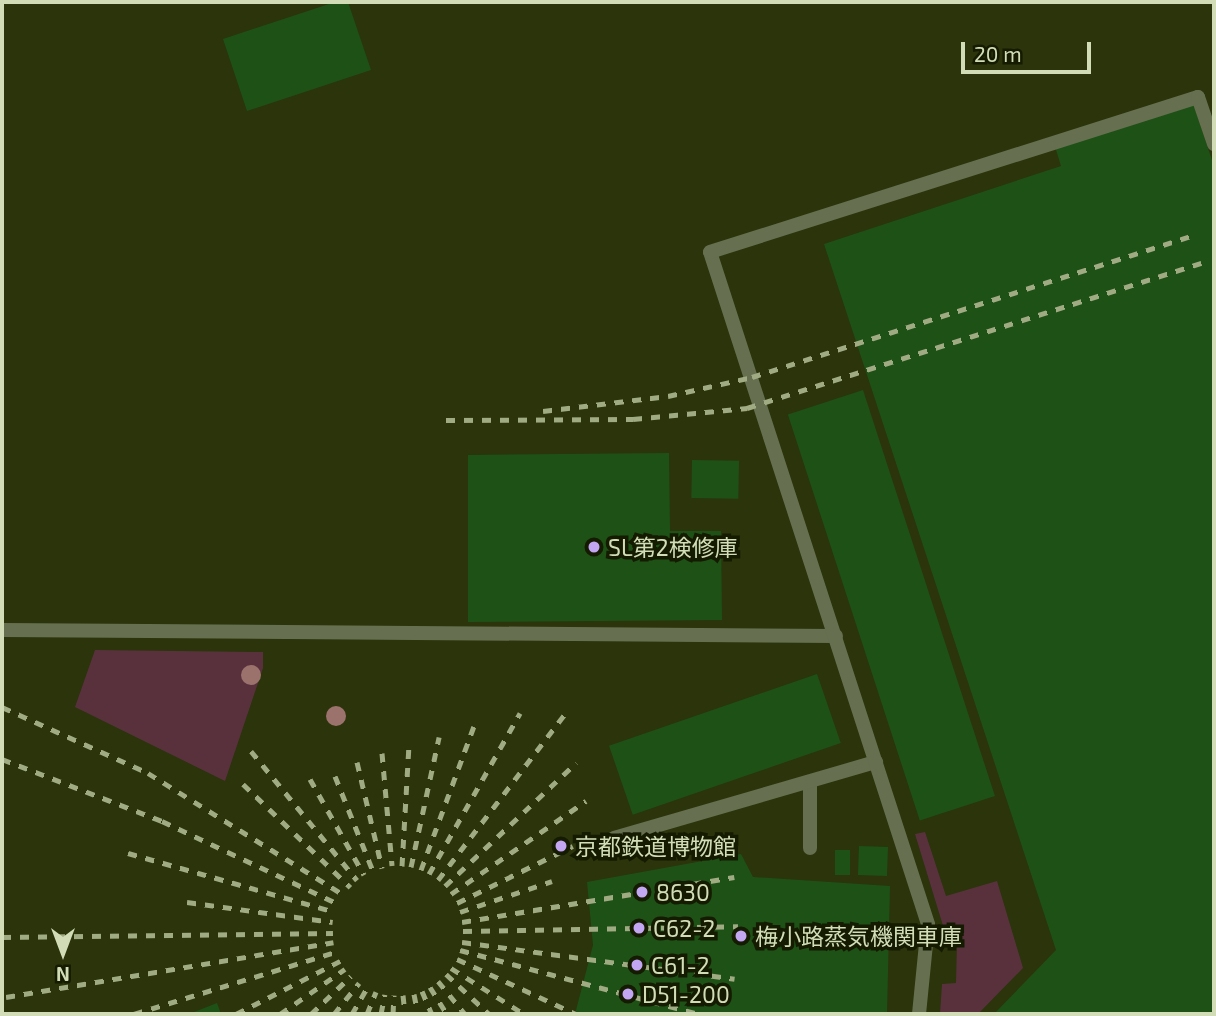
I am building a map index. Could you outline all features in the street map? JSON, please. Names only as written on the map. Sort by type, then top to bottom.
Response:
[{"type":"lane","points":[[919,1014],[928,924],[710,252],[1198,97],[1214,144]]},
{"type":"lane","points":[[2,631],[836,636]]},
{"type":"lane","points":[[614,838],[785,785],[810,785],[876,762]]},
{"type":"lane","points":[[810,785],[810,848]]},
{"type":"shaded area","points":[[95,650],[263,652],[263,668],[225,781],[75,707]]},
{"type":"shaded area","points":[[925,832],[946,896],[997,881],[1023,968],[978,1014],[940,1014],[942,984],[956,983],[957,943],[948,942],[915,834]]},
{"type":"building","points":[[335,2],[348,2],[371,70],[247,111],[223,39]]},
{"type":"building","points":[[1190,94],[1214,166],[1214,1014],[994,1014],[1056,950],[824,244],[1061,166],[1053,140]]},
{"type":"building","points":[[863,390],[995,796],[920,821],[788,414]]},
{"type":"building","name":"SL第2検修庫","points":[[669,453],[670,531],[721,531],[722,620],[468,622],[468,455]]},
{"type":"building","points":[[692,460],[739,461],[738,499],[691,498]]},
{"type":"building","points":[[817,674],[841,743],[633,815],[609,746]]},
{"type":"building","points":[[859,846],[888,847],[887,876],[858,875]]},
{"type":"building","points":[[835,850],[850,850],[850,875],[835,875]]},
{"type":"building","name":"梅小路蒸気機関車庫","points":[[741,854],[753,877],[890,886],[887,1014],[575,1014],[593,945],[587,882]]},
{"type":"building","points":[[217,1003],[221,1014],[189,1014]]},
{"type":"railway","points":[[543,411],[668,396],[752,377],[1193,235]]},
{"type":"railway","points":[[446,420],[633,419],[747,408],[1201,263]]},
{"type":"railway","points":[[2,707],[148,773],[344,895]]},
{"type":"railway","points":[[429,874],[520,713]]},
{"type":"railway","points":[[438,880],[564,715]]},
{"type":"railway","points":[[421,870],[474,726]]},
{"type":"railway","points":[[411,867],[439,737]]},
{"type":"railway","points":[[402,866],[409,746]]},
{"type":"railway","points":[[251,751],[357,880]]},
{"type":"railway","points":[[382,753],[392,866]]},
{"type":"railway","points":[[2,759],[162,821],[338,904]]},
{"type":"railway","points":[[357,762],[382,868]]},
{"type":"railway","points":[[445,886],[576,763]]},
{"type":"railway","points":[[335,776],[373,871]]},
{"type":"railway","points":[[310,779],[364,875]]},
{"type":"railway","points":[[243,784],[350,887]]},
{"type":"railway","points":[[451,894],[586,801]]},
{"type":"railway","points":[[457,903],[573,846]]},
{"type":"railway","points":[[128,853],[335,912]]},
{"type":"railway","points":[[462,922],[734,877]]},
{"type":"railway","points":[[460,912],[552,881]]},
{"type":"railway","points":[[187,902],[333,922]]},
{"type":"railway","points":[[463,931],[738,926]]},
{"type":"railway","points":[[2,937],[333,933]]},
{"type":"railway","points":[[6,997],[333,942]]},
{"type":"railway","points":[[462,942],[735,979]]},
{"type":"railway","points":[[460,950],[699,1014]]},
{"type":"railway","points":[[134,1014],[336,952]]},
{"type":"railway","points":[[457,959],[576,1014]]},
{"type":"railway","points":[[236,1014],[340,961]]},
{"type":"railway","points":[[451,968],[524,1014]]},
{"type":"railway","points":[[280,1014],[345,969]]},
{"type":"railway","points":[[446,974],[489,1014]]},
{"type":"railway","points":[[311,1014],[351,976]]},
{"type":"railway","points":[[438,981],[465,1014]]},
{"type":"railway","points":[[334,1014],[359,983]]},
{"type":"railway","points":[[430,987],[447,1014]]},
{"type":"railway","points":[[352,1014],[367,988]]},
{"type":"railway","points":[[422,991],[432,1014]]},
{"type":"railway","points":[[367,1014],[376,992]]},
{"type":"railway","points":[[381,1014],[385,994]]},
{"type":"railway","points":[[414,994],[418,1014]]},
{"type":"railway","points":[[393,1014],[394,995]]},
{"type":"railway","points":[[403,995],[405,1014]]},
{"type":"place","name":"SL第2検修庫","points":[[594,547]]},
{"type":"place","name":"京都鉄道博物館","points":[[561,846]]},
{"type":"place","name":"8630","points":[[642,892]]},
{"type":"place","name":"C62-2","points":[[639,928]]},
{"type":"place","name":"梅小路蒸気機関車庫","points":[[741,936]]},
{"type":"place","name":"C61-2","points":[[637,965]]},
{"type":"place","name":"D51-200","points":[[628,994]]}]
